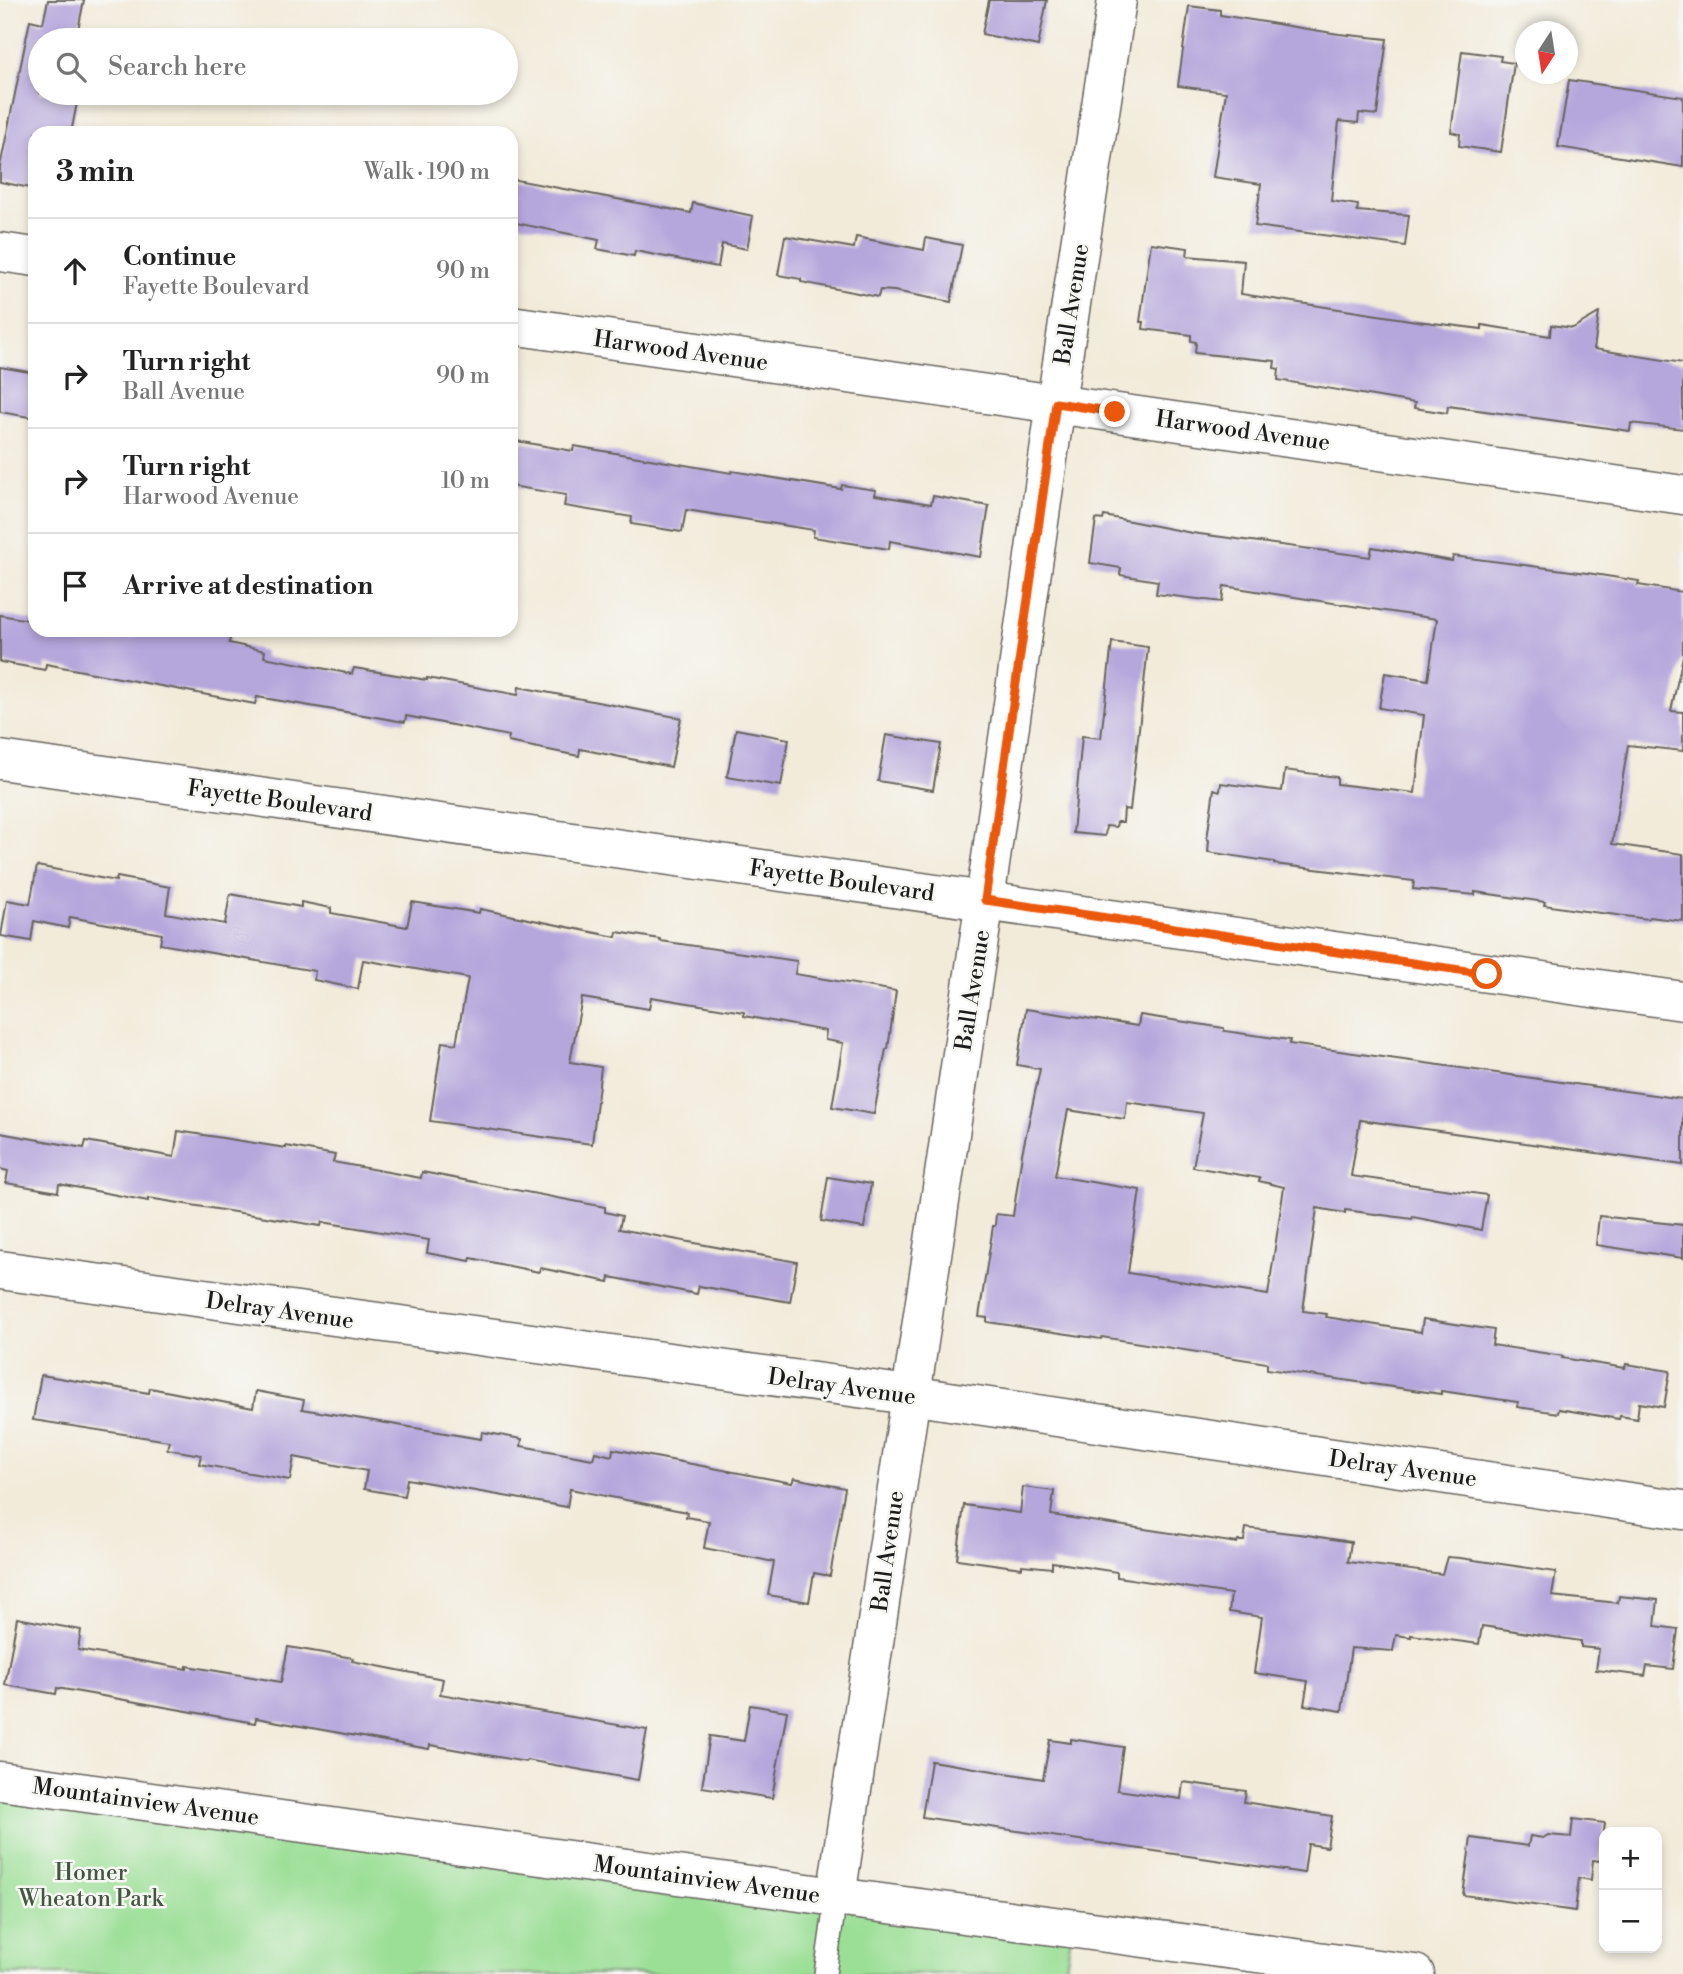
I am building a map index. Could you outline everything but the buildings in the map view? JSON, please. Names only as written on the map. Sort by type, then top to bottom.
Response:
[{"type":"street","name":"Ball Avenue","points":[[836,1897],[1117,0]]},
{"type":"street","points":[[0,252],[28,256]]},
{"type":"street","name":"Harwood Avenue","points":[[518,326],[1683,495]]},
{"type":"street","name":"Fayette Boulevard","points":[[0,760],[1683,1001]]},
{"type":"street","name":"Delray Avenue","points":[[0,1270],[909,1395],[1683,1510]]},
{"type":"street","name":"Mountainview Avenue","points":[[0,1781],[1415,1974]]},
{"type":"lane","points":[[825,1974],[836,1897]]},
{"type":"green space","name":"Homer Wheaton Park","points":[[0,1781],[1072,1929],[1065,1974],[0,1974]]},
{"type":"route","points":[[1115,412],[1056,403],[985,900],[1487,974]]}]
